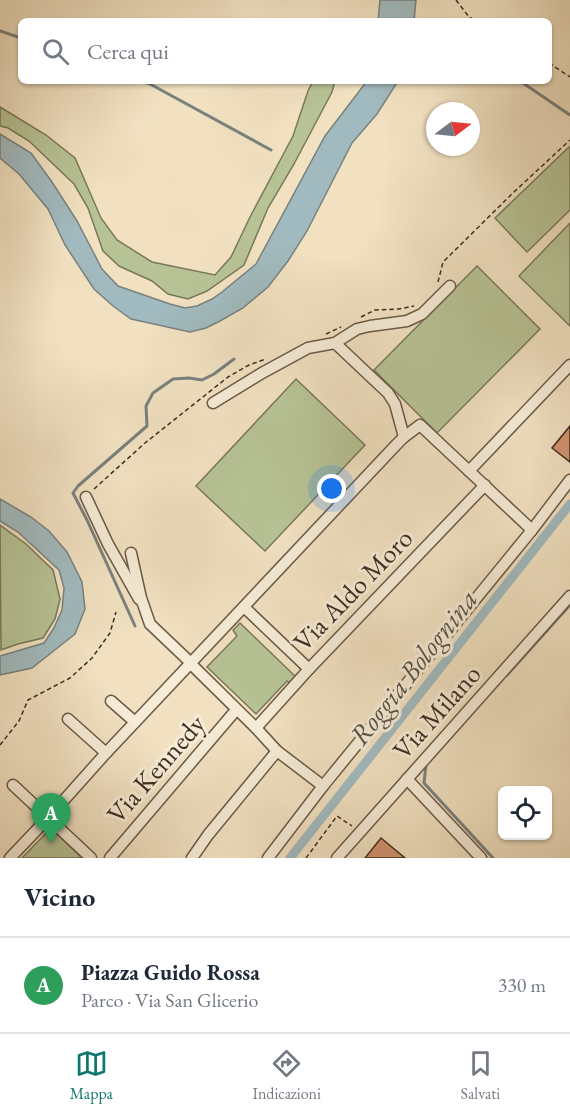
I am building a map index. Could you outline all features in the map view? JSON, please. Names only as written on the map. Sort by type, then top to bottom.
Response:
[{"type":"street","points":[[213,403],[308,348],[335,343],[357,329],[407,321],[422,314],[450,286]]},
{"type":"street","points":[[335,343],[388,393],[395,404],[405,437]]},
{"type":"street","points":[[469,471],[570,365]]},
{"type":"street","points":[[9,858],[405,437],[420,425],[532,530]]},
{"type":"street","points":[[268,858],[323,786],[532,530],[570,480]]},
{"type":"street","name":"Via Aldo Moro","points":[[256,728],[309,669],[485,485]]},
{"type":"street","points":[[86,497],[113,553],[145,610]]},
{"type":"street","points":[[131,553],[150,624],[277,751],[323,786]]},
{"type":"street","name":"Via Milano","points":[[337,858],[570,596]]},
{"type":"street","points":[[244,607],[309,669]]},
{"type":"street","points":[[111,701],[135,722]]},
{"type":"street","name":"Via Kennedy","points":[[110,858],[236,710]]},
{"type":"street","points":[[68,719],[106,753]]},
{"type":"street","points":[[192,858],[277,751]]},
{"type":"street","points":[[407,779],[481,858]]},
{"type":"street","points":[[13,785],[91,858]]},
{"type":"path","points":[[456,0],[471,18]]},
{"type":"path","points":[[552,65],[570,77]]},
{"type":"path","points":[[435,287],[440,281],[443,262],[570,140]]},
{"type":"path","points":[[360,318],[375,310],[399,309],[417,305]]},
{"type":"path","points":[[323,336],[343,326]]},
{"type":"path","points":[[86,497],[145,443],[228,377],[249,365],[270,357]]},
{"type":"path","points":[[0,745],[19,721],[28,700],[70,678],[92,658],[110,633],[116,612]]},
{"type":"path","points":[[306,858],[337,816],[360,832]]},
{"type":"green space","points":[[312,84],[334,84],[294,164],[268,208],[244,265],[207,291],[188,299],[168,294],[152,281],[119,266],[103,251],[88,208],[74,184],[29,141],[8,128],[0,126],[0,107],[46,135],[75,158],[101,218],[117,240],[152,262],[215,275],[231,257],[293,136]]},
{"type":"green space","points":[[569,147],[570,210],[527,252],[495,218]]},
{"type":"green space","points":[[570,223],[570,326],[519,276]]},
{"type":"green space","points":[[477,266],[540,329],[437,433],[374,370]]},
{"type":"green space","points":[[296,379],[365,445],[265,551],[196,486]]},
{"type":"green space","points":[[0,525],[26,544],[53,570],[60,599],[55,619],[43,638],[1,650]]},
{"type":"green space","points":[[240,623],[297,678],[291,684],[287,681],[256,714],[207,667],[237,636],[233,630]]},
{"type":"green space","points":[[51,828],[82,858],[22,858]]},
{"type":"water","points":[[380,0],[416,0],[414,18],[378,18]]},
{"type":"water","points":[[365,84],[396,84],[377,114],[352,143],[307,231],[268,287],[243,308],[206,328],[190,332],[131,319],[94,289],[65,245],[48,209],[19,174],[0,158],[0,134],[31,153],[77,221],[102,269],[118,286],[185,308],[197,306],[212,299],[256,264],[325,136]]},
{"type":"water","points":[[0,499],[31,517],[49,531],[67,552],[82,582],[85,609],[75,634],[32,668],[0,675],[0,656],[44,643],[62,610],[64,588],[59,570],[18,532],[0,521]]},
{"type":"building","points":[[570,426],[570,462],[552,448]]},
{"type":"building","points":[[381,838],[405,858],[365,858]]},
{"type":"waterway","points":[[0,31],[18,37]]},
{"type":"waterway","points":[[150,84],[271,150]]},
{"type":"waterway","points":[[524,84],[570,115]]},
{"type":"waterway","points":[[135,626],[73,493],[78,486],[147,426],[146,406],[153,393],[173,379],[202,380],[234,359]]},
{"type":"waterway","name":"Roggia Bolognina","points":[[290,858],[570,504]]},
{"type":"waterway","points":[[507,675],[570,605]]},
{"type":"waterway","points":[[426,765],[424,783],[493,858]]},
{"type":"place","name":"Piazza Guido Rossa","points":[[51,843]]}]
